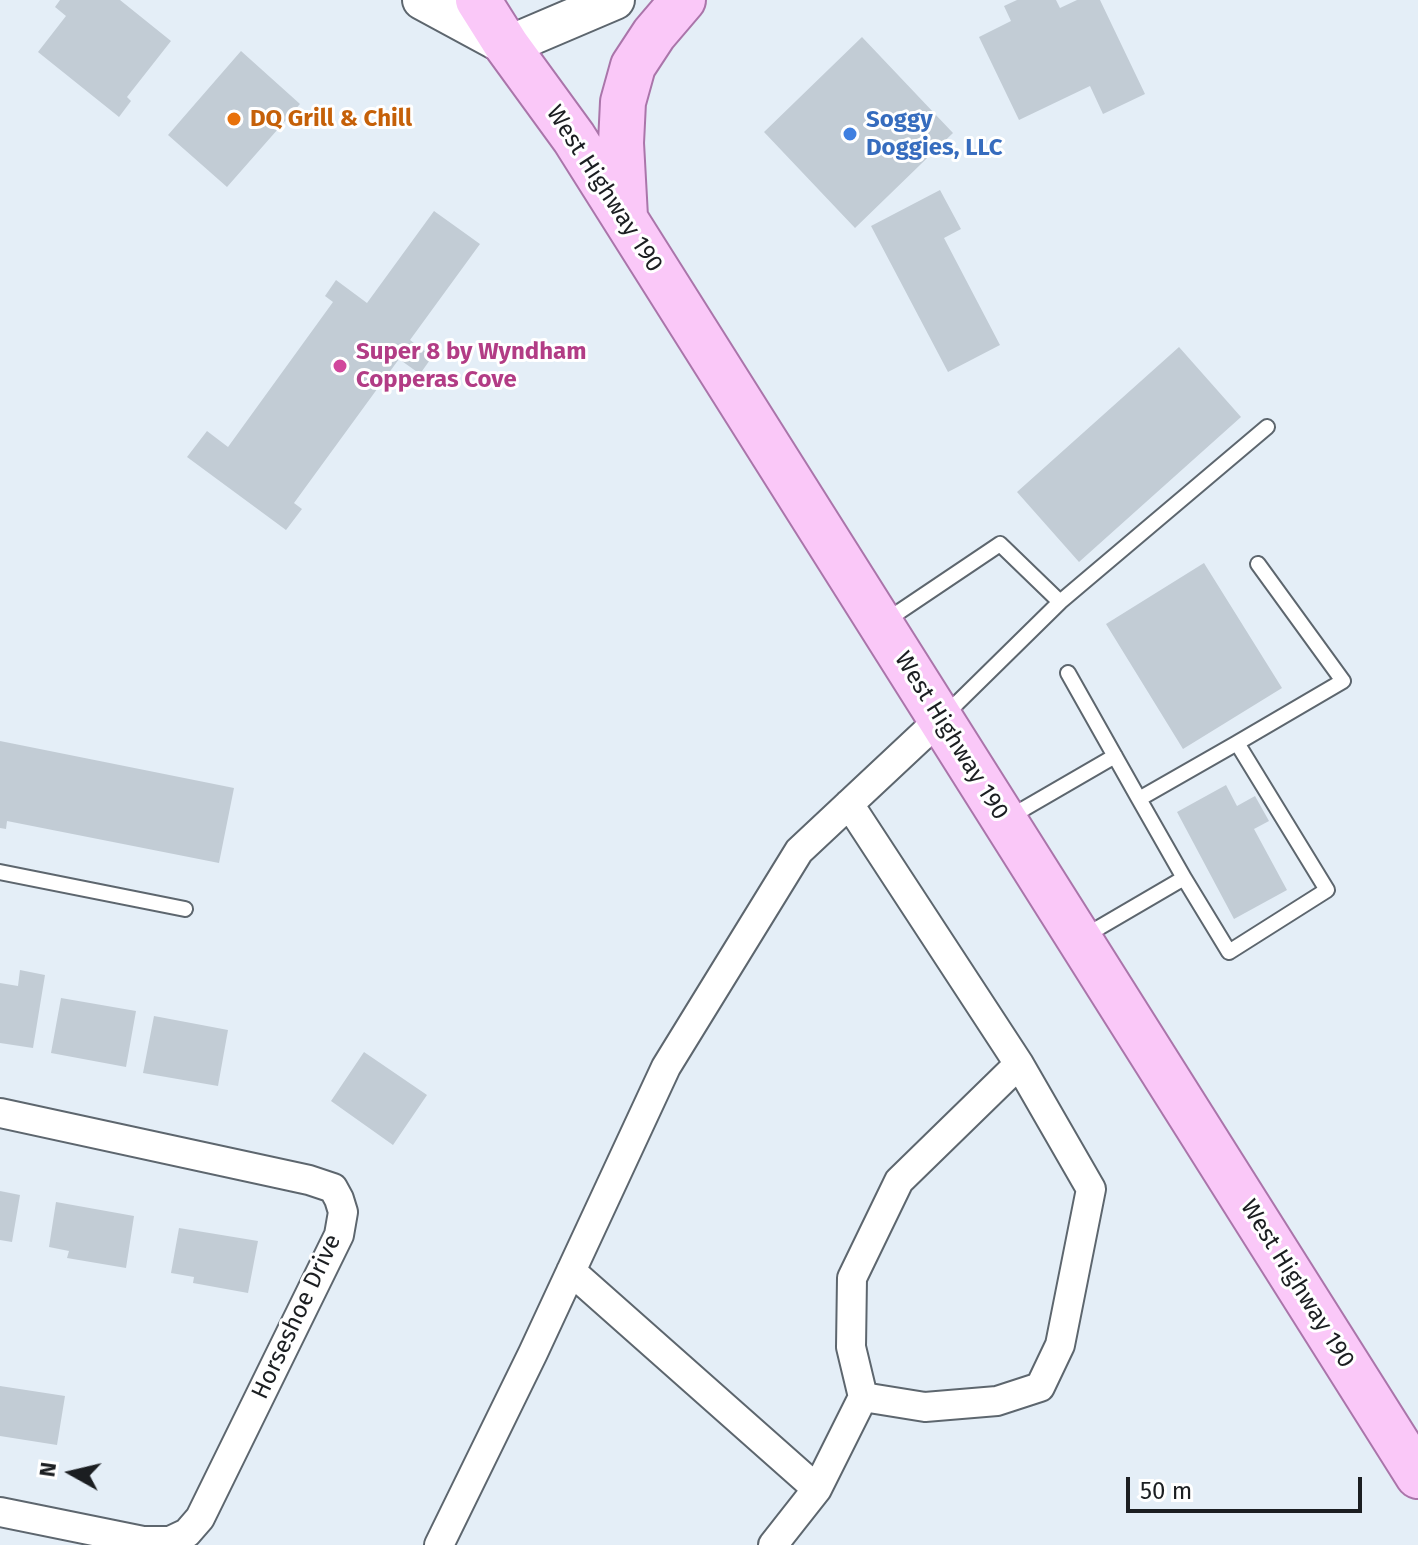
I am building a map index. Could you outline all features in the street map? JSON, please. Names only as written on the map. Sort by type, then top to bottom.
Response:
[{"type":"main road","points":[[422,0],[507,46],[615,0]]},
{"type":"main road","name":"West Highway 190","points":[[478,0],[507,46],[574,138],[1418,1476]]},
{"type":"main road","points":[[625,219],[621,143],[623,102],[633,66],[654,34],[683,0]]},
{"type":"street","points":[[439,1545],[666,1067],[799,851],[940,719]]},
{"type":"street","points":[[849,804],[1019,1064],[1091,1189],[1060,1345],[1040,1387],[997,1401],[925,1407],[863,1397]]},
{"type":"street","points":[[773,1545],[817,1489],[863,1397],[851,1347],[852,1278],[899,1181],[1019,1064]]},
{"type":"street","name":"Horseshoe Drive","points":[[0,1113],[309,1180],[333,1188],[343,1212],[339,1235],[200,1518],[187,1533],[170,1541],[143,1541],[0,1512]]},
{"type":"street","points":[[571,1271],[817,1489]]},
{"type":"lane","points":[[940,719],[1060,602],[1267,427]]},
{"type":"lane","points":[[880,624],[1000,544],[1060,602]]},
{"type":"lane","points":[[1139,799],[1343,681],[1258,564]]},
{"type":"lane","points":[[1068,673],[1229,952],[1327,890],[1237,743]]},
{"type":"lane","points":[[1004,820],[1115,756]]},
{"type":"lane","points":[[0,872],[185,909]]},
{"type":"lane","points":[[1080,940],[1184,878]]},
{"type":"building","points":[[60,0],[120,0],[171,41],[127,97],[131,101],[119,117],[38,52],[66,16],[55,7]]},
{"type":"building","points":[[1017,0],[1056,0],[1060,8],[1077,0],[1100,0],[1145,94],[1103,114],[1090,86],[1019,120],[979,37],[1011,21],[1004,6]]},
{"type":"building","points":[[862,37],[953,133],[855,228],[764,132]]},
{"type":"building","name":"DQ Grill & Chill","points":[[241,51],[300,104],[227,187],[168,135]]},
{"type":"building","points":[[940,190],[961,229],[944,238],[1000,345],[948,372],[871,226]]},
{"type":"building","name":"Super 8 by Wyndham Copperas Cove","points":[[434,211],[480,244],[410,340],[432,357],[420,374],[399,359],[294,503],[302,509],[286,530],[187,457],[207,431],[228,447],[333,302],[325,296],[336,280],[367,303]]},
{"type":"building","points":[[1179,347],[1241,417],[1079,562],[1017,492]]},
{"type":"building","points":[[1204,563],[1282,688],[1183,749],[1106,624]]},
{"type":"building","points":[[0,741],[234,788],[219,863],[7,821],[6,829],[0,828]]},
{"type":"building","points":[[1226,785],[1237,806],[1255,796],[1269,821],[1254,829],[1287,890],[1234,919],[1177,812]]},
{"type":"building","points":[[20,970],[45,975],[33,1048],[0,1043],[0,983],[18,986]]},
{"type":"building","points":[[61,998],[136,1011],[126,1067],[51,1053]]},
{"type":"building","points":[[154,1016],[228,1030],[218,1086],[143,1073]]},
{"type":"building","points":[[364,1052],[427,1095],[393,1145],[331,1101]]},
{"type":"building","points":[[0,1191],[20,1195],[12,1242],[0,1240]]},
{"type":"building","points":[[56,1202],[134,1216],[126,1268],[67,1258],[69,1251],[49,1247]]},
{"type":"building","points":[[179,1228],[258,1241],[248,1293],[193,1283],[194,1277],[171,1273]]},
{"type":"building","points":[[0,1386],[65,1396],[57,1445],[0,1436]]},
{"type":"place","name":"DQ Grill & Chill","points":[[234,119]]},
{"type":"place","name":"Soggy Doggies, LLC","points":[[850,134]]},
{"type":"place","name":"Super 8 by Wyndham Copperas Cove","points":[[340,366]]}]
